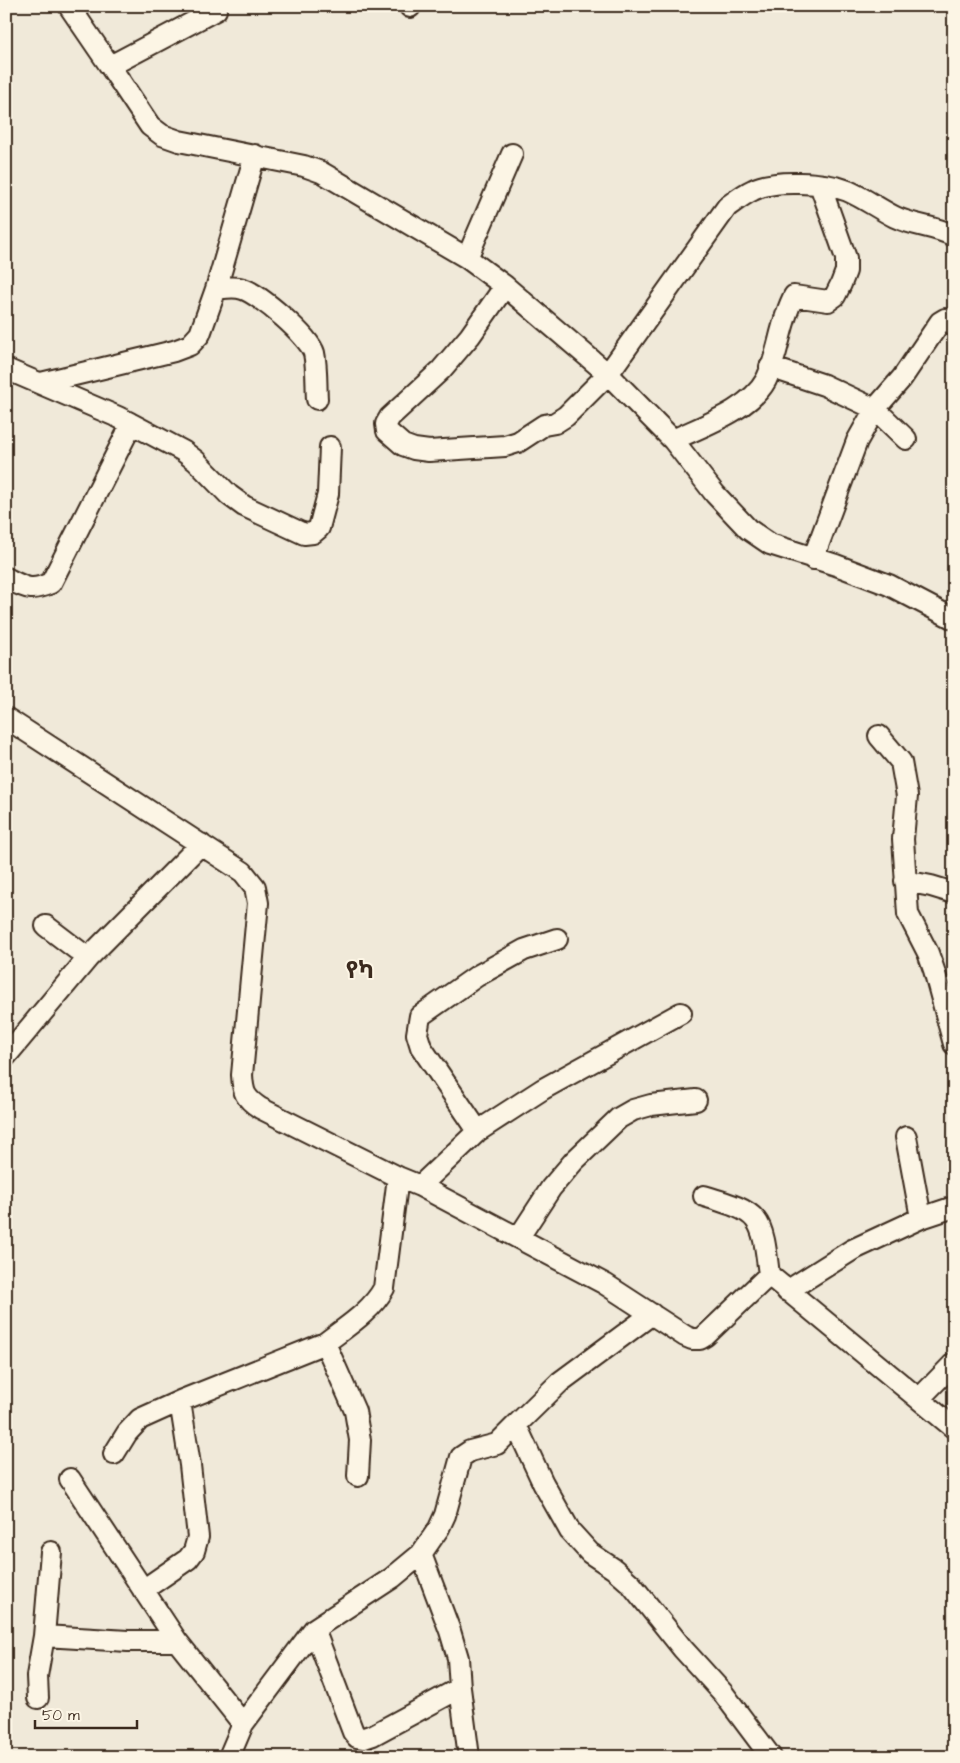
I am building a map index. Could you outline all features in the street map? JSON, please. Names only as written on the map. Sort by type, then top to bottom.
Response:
[{"type":"street","points":[[69,6],[150,126],[162,136],[178,141],[304,166],[321,172],[467,258],[505,286],[608,374],[673,440],[715,494],[748,529],[770,544],[836,565],[889,585],[954,619]]},
{"type":"street","points":[[110,66],[216,10]]},
{"type":"street","points":[[467,258],[512,154]]},
{"type":"street","points":[[41,383],[174,351],[190,344],[200,334],[216,289],[255,155]]},
{"type":"street","points":[[505,286],[470,336],[441,370],[390,417],[386,424],[387,431],[403,445],[414,450],[429,451],[504,446],[518,442],[544,425],[555,423],[566,416],[608,374],[727,207],[753,189],[770,184],[820,185],[845,190],[896,217],[916,225],[942,230],[954,236]]},
{"type":"street","points":[[673,440],[735,410],[754,396],[765,381],[794,296],[828,302],[835,296],[846,271],[846,258],[820,185]]},
{"type":"street","points":[[216,289],[231,287],[257,296],[271,306],[307,342],[313,351],[318,399]]},
{"type":"street","points":[[813,559],[858,441],[875,409],[902,378],[940,322],[945,319],[951,320],[954,324]]},
{"type":"street","points":[[770,367],[824,385],[875,409],[906,439]]},
{"type":"street","points":[[6,370],[41,383],[130,423],[183,452],[210,473],[228,495],[244,506],[304,534],[313,533],[319,528],[328,494],[330,447]]},
{"type":"street","points":[[6,578],[23,586],[36,589],[51,583],[126,435],[130,423]]},
{"type":"street","points":[[6,718],[243,872],[255,887],[258,903],[242,1075],[243,1089],[249,1101],[519,1237],[605,1284],[692,1340],[700,1339],[712,1330],[769,1275]]},
{"type":"street","points":[[879,736],[901,762],[907,796],[903,839],[908,914],[928,953],[954,1044]]},
{"type":"street","points":[[6,1056],[88,958],[201,844]]},
{"type":"street","points":[[905,881],[931,886],[954,894]]},
{"type":"street","points":[[46,926],[88,958]]},
{"type":"street","points":[[478,1131],[421,1047],[417,1034],[420,1016],[477,976],[524,950],[557,939]]},
{"type":"street","points":[[420,1186],[478,1131],[543,1089],[681,1013]]},
{"type":"street","points":[[519,1237],[550,1188],[574,1161],[619,1118],[633,1110],[651,1105],[696,1100]]},
{"type":"street","points":[[906,1137],[921,1218]]},
{"type":"street","points":[[114,1454],[127,1433],[140,1419],[325,1343],[369,1308],[379,1298],[384,1288],[398,1177]]},
{"type":"street","points":[[704,1196],[737,1206],[750,1213],[758,1222],[766,1242],[769,1275],[954,1428]]},
{"type":"street","points":[[787,1291],[852,1250],[921,1218],[954,1207]]},
{"type":"street","points":[[229,1757],[243,1724],[314,1629],[392,1578],[421,1554],[439,1528],[445,1515],[461,1458],[470,1451],[497,1444],[560,1382],[652,1314]]},
{"type":"street","points":[[325,1343],[355,1411],[360,1440],[358,1476]]},
{"type":"street","points":[[919,1399],[954,1363]]},
{"type":"street","points":[[142,1590],[188,1559],[194,1551],[198,1537],[190,1465],[180,1401]]},
{"type":"street","points":[[516,1424],[543,1484],[570,1531],[590,1553],[614,1569],[631,1584],[683,1649],[723,1692],[768,1756]]},
{"type":"street","points":[[70,1479],[177,1641],[243,1724]]},
{"type":"street","points":[[38,1698],[37,1676],[44,1636],[51,1552]]},
{"type":"street","points":[[421,1554],[450,1631],[458,1658],[469,1757]]},
{"type":"street","points":[[314,1629],[353,1732],[357,1737],[364,1738],[373,1735],[460,1688]]},
{"type":"street","points":[[44,1636],[128,1641],[177,1641]]},
{"type":"district","name":"የካ","points":[[360,970]]}]
